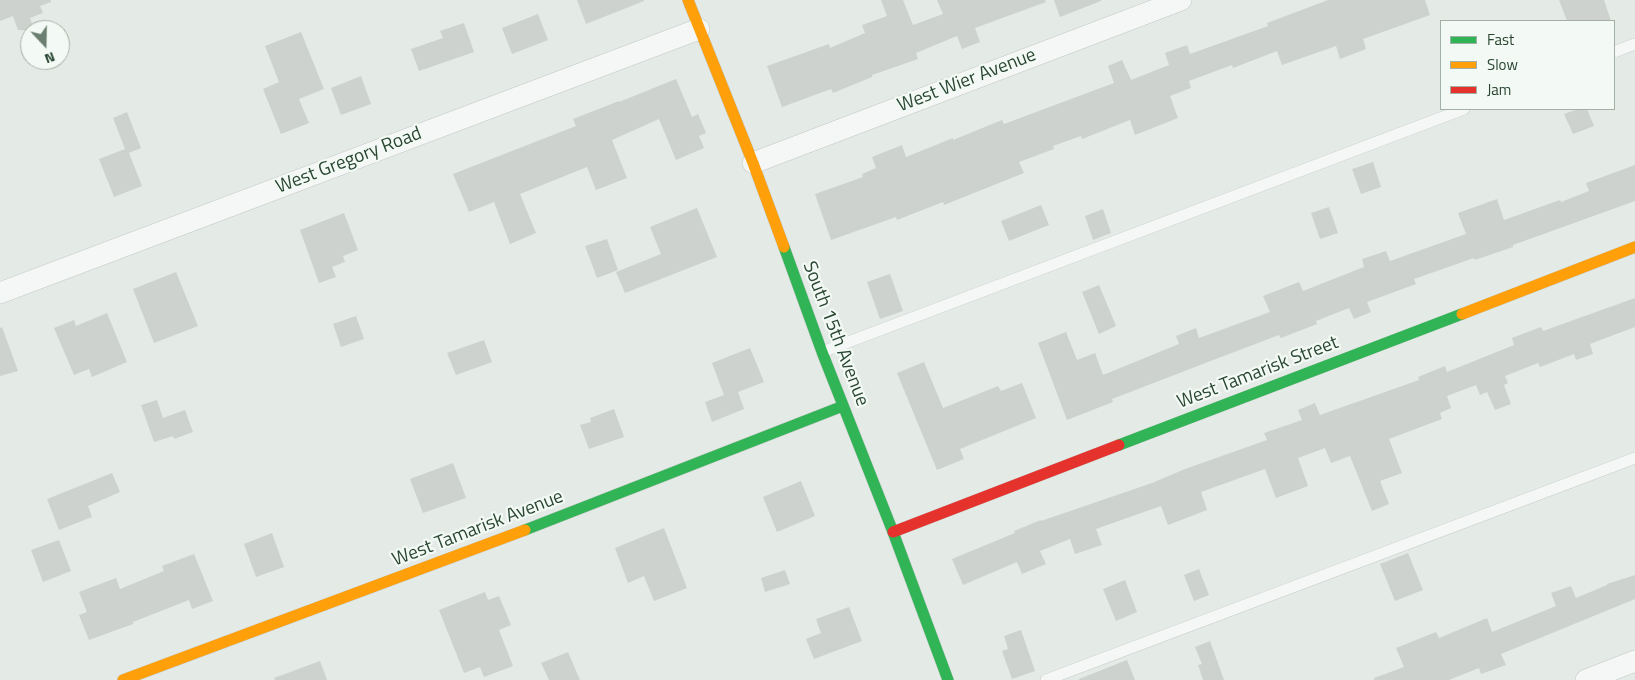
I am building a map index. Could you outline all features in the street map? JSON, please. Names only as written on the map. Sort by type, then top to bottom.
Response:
[{"type":"street","name":"South 15th Avenue","points":[[688,0],[753,163],[822,352],[893,532],[948,680]]},
{"type":"street","name":"West Wier Avenue","points":[[753,163],[1181,0]]},
{"type":"street","name":"West Gregory Road","points":[[0,293],[699,29]]},
{"type":"street","name":"West Tamarisk Street","points":[[893,532],[1635,247]]},
{"type":"street","name":"West Tamarisk Avenue","points":[[123,680],[551,520],[843,406]]},
{"type":"street","points":[[1586,680],[1635,661]]},
{"type":"lane","points":[[1615,52],[1635,44]]},
{"type":"lane","points":[[822,352],[1461,110]]},
{"type":"lane","points":[[1046,680],[1635,458]]},
{"type":"building","points":[[0,0],[51,0],[51,2],[40,6],[43,13],[30,18],[31,20],[20,20],[20,30],[18,30],[13,16],[0,21]]},
{"type":"building","points":[[577,0],[644,0],[644,1],[586,24]]},
{"type":"building","points":[[881,0],[903,0],[913,25],[943,14],[937,0],[1045,0],[1046,2],[975,28],[980,42],[962,49],[957,36],[916,53],[918,59],[872,75],[872,77],[833,93],[831,89],[782,107],[767,66],[829,44],[830,48],[865,33],[862,25],[887,16]]},
{"type":"building","points":[[1054,0],[1101,0],[1101,1],[1060,17]]},
{"type":"building","points":[[1328,0],[1425,0],[1430,15],[1363,39],[1366,49],[1340,59],[1336,46],[1282,65],[1277,51],[1233,68],[1232,65],[1189,81],[1191,88],[1170,96],[1178,118],[1135,135],[1130,120],[1082,139],[1081,136],[1053,146],[1054,149],[1019,162],[1024,173],[944,205],[943,202],[897,220],[896,217],[831,240],[815,194],[863,177],[862,174],[876,168],[872,157],[902,145],[906,157],[1002,120],[1004,124],[1114,83],[1108,66],[1122,60],[1131,80],[1169,65],[1165,53],[1187,45],[1190,54],[1268,26],[1267,23]]},
{"type":"building","points":[[1559,0],[1604,0],[1611,20],[1567,20]]},
{"type":"building","points":[[538,14],[548,40],[512,54],[502,28]]},
{"type":"building","points":[[464,23],[474,52],[419,71],[411,49],[443,38],[440,31]]},
{"type":"building","points":[[301,32],[324,89],[299,99],[309,123],[281,134],[263,89],[279,82],[265,46]]},
{"type":"building","points":[[361,76],[371,104],[341,115],[331,88]]},
{"type":"building","points":[[676,79],[692,117],[698,114],[706,133],[699,136],[704,148],[676,160],[659,119],[612,140],[627,178],[596,190],[587,167],[520,194],[536,233],[510,244],[494,202],[469,212],[453,174],[576,126],[573,119]]},
{"type":"building","points":[[1575,110],[1587,110],[1594,126],[1573,134],[1564,114]]},
{"type":"building","points":[[127,112],[141,148],[129,153],[142,186],[114,197],[99,159],[125,149],[113,118]]},
{"type":"building","points":[[1373,162],[1381,187],[1361,194],[1352,169]]},
{"type":"building","points":[[1635,165],[1635,201],[1513,245],[1513,247],[1475,260],[1474,258],[1414,279],[1416,284],[1367,302],[1371,312],[1354,319],[1349,308],[1316,321],[1317,324],[1281,338],[1279,335],[1208,362],[1112,399],[1113,402],[1067,420],[1038,343],[1066,332],[1077,360],[1095,353],[1103,375],[1179,344],[1176,336],[1196,328],[1199,338],[1270,312],[1263,296],[1299,282],[1303,291],[1364,267],[1362,259],[1386,251],[1390,261],[1466,234],[1458,213],[1497,199],[1504,220],[1589,191],[1586,183]]},
{"type":"building","points":[[1041,205],[1049,225],[1009,241],[1001,221]]},
{"type":"building","points":[[1329,207],[1338,233],[1320,239],[1311,213]]},
{"type":"building","points":[[697,208],[717,257],[625,293],[616,272],[661,254],[650,227]]},
{"type":"building","points":[[1103,209],[1111,233],[1093,240],[1085,216]]},
{"type":"building","points":[[344,213],[358,250],[343,256],[345,262],[332,267],[336,277],[319,283],[300,230]]},
{"type":"building","points":[[607,239],[618,270],[597,278],[585,246]]},
{"type":"building","points":[[176,272],[198,326],[154,343],[133,289]]},
{"type":"building","points":[[890,274],[903,311],[880,319],[867,282]]},
{"type":"building","points":[[1099,285],[1116,326],[1099,334],[1082,292]]},
{"type":"building","points":[[1635,298],[1635,327],[1590,344],[1593,354],[1576,360],[1574,354],[1540,367],[1538,363],[1505,376],[1508,383],[1504,385],[1511,404],[1495,410],[1487,392],[1480,395],[1476,385],[1447,396],[1451,408],[1440,413],[1442,419],[1389,439],[1402,473],[1380,481],[1389,504],[1372,511],[1350,456],[1331,463],[1325,448],[1298,458],[1308,486],[1276,498],[1265,469],[1201,492],[1207,510],[1168,525],[1161,506],[1096,529],[1102,545],[1075,554],[1070,539],[1040,551],[1046,564],[1022,574],[1017,562],[963,585],[952,559],[1041,520],[1152,483],[1185,469],[1267,440],[1264,433],[1302,420],[1298,410],[1315,403],[1320,415],[1419,380],[1418,377],[1445,366],[1447,372],[1514,345],[1512,338],[1541,327],[1543,331]]},
{"type":"building","points":[[107,313],[127,362],[92,377],[89,369],[74,375],[54,328],[74,320],[76,326]]},
{"type":"building","points":[[356,316],[364,339],[341,347],[333,324]]},
{"type":"building","points":[[2,327],[18,371],[0,376],[0,328]]},
{"type":"building","points":[[484,340],[492,362],[456,375],[447,353]]},
{"type":"building","points":[[750,348],[764,382],[738,392],[744,409],[712,422],[705,402],[724,395],[712,363]]},
{"type":"building","points":[[924,362],[943,408],[998,386],[1001,391],[1022,383],[1036,418],[960,449],[964,459],[937,470],[897,373]]},
{"type":"building","points":[[157,400],[163,418],[185,410],[193,432],[174,439],[173,436],[154,442],[141,405]]},
{"type":"building","points":[[614,409],[624,437],[589,449],[580,425],[591,422],[590,418]]},
{"type":"building","points":[[453,463],[466,498],[423,513],[410,479]]},
{"type":"building","points":[[112,473],[120,492],[88,506],[92,517],[59,530],[47,499]]},
{"type":"building","points":[[801,481],[815,516],[777,532],[763,497]]},
{"type":"building","points":[[664,528],[687,588],[654,601],[644,576],[628,583],[615,548]]},
{"type":"building","points":[[272,533],[284,567],[256,577],[244,544]]},
{"type":"building","points":[[59,540],[71,571],[43,582],[31,550]]},
{"type":"building","points":[[1408,553],[1423,590],[1395,601],[1380,564]]},
{"type":"building","points":[[194,554],[213,601],[192,609],[189,600],[89,640],[79,615],[87,612],[79,592],[116,578],[120,589],[164,571],[162,566]]},
{"type":"building","points":[[1199,569],[1209,595],[1194,601],[1184,575]]},
{"type":"building","points":[[785,570],[790,584],[765,592],[761,578]]},
{"type":"building","points":[[1635,575],[1635,599],[1501,654],[1506,665],[1481,674],[1479,668],[1449,680],[1374,680],[1374,678],[1404,667],[1396,648],[1436,632],[1439,638],[1487,618],[1492,632],[1556,606],[1551,593],[1571,586],[1576,598],[1607,584]]},
{"type":"building","points":[[1125,580],[1137,612],[1116,621],[1103,589]]},
{"type":"building","points":[[485,592],[488,600],[499,596],[511,625],[499,630],[513,666],[484,677],[480,667],[464,673],[439,610]]},
{"type":"building","points":[[849,607],[862,641],[814,659],[806,639],[821,633],[816,619]]},
{"type":"building","points":[[1021,630],[1035,671],[1012,679],[1002,651],[1008,649],[1004,636]]},
{"type":"building","points":[[1210,641],[1224,680],[1203,680],[1198,665],[1202,664],[1195,647]]},
{"type":"building","points":[[568,652],[580,680],[549,680],[541,663]]},
{"type":"building","points":[[1127,660],[1135,680],[1079,680],[1079,679]]},
{"type":"building","points":[[320,661],[327,680],[275,680],[274,678]]},
{"type":"traffic: fast","points":[[784,247],[822,352],[893,532],[948,680]]},
{"type":"traffic: fast","points":[[1119,445],[1462,314]]},
{"type":"traffic: fast","points":[[525,530],[843,406]]},
{"type":"traffic: slow","points":[[688,0],[753,163],[784,247]]},
{"type":"traffic: slow","points":[[1462,314],[1635,247]]},
{"type":"traffic: slow","points":[[123,680],[525,530]]},
{"type":"traffic: jam","points":[[893,532],[1119,445]]}]
